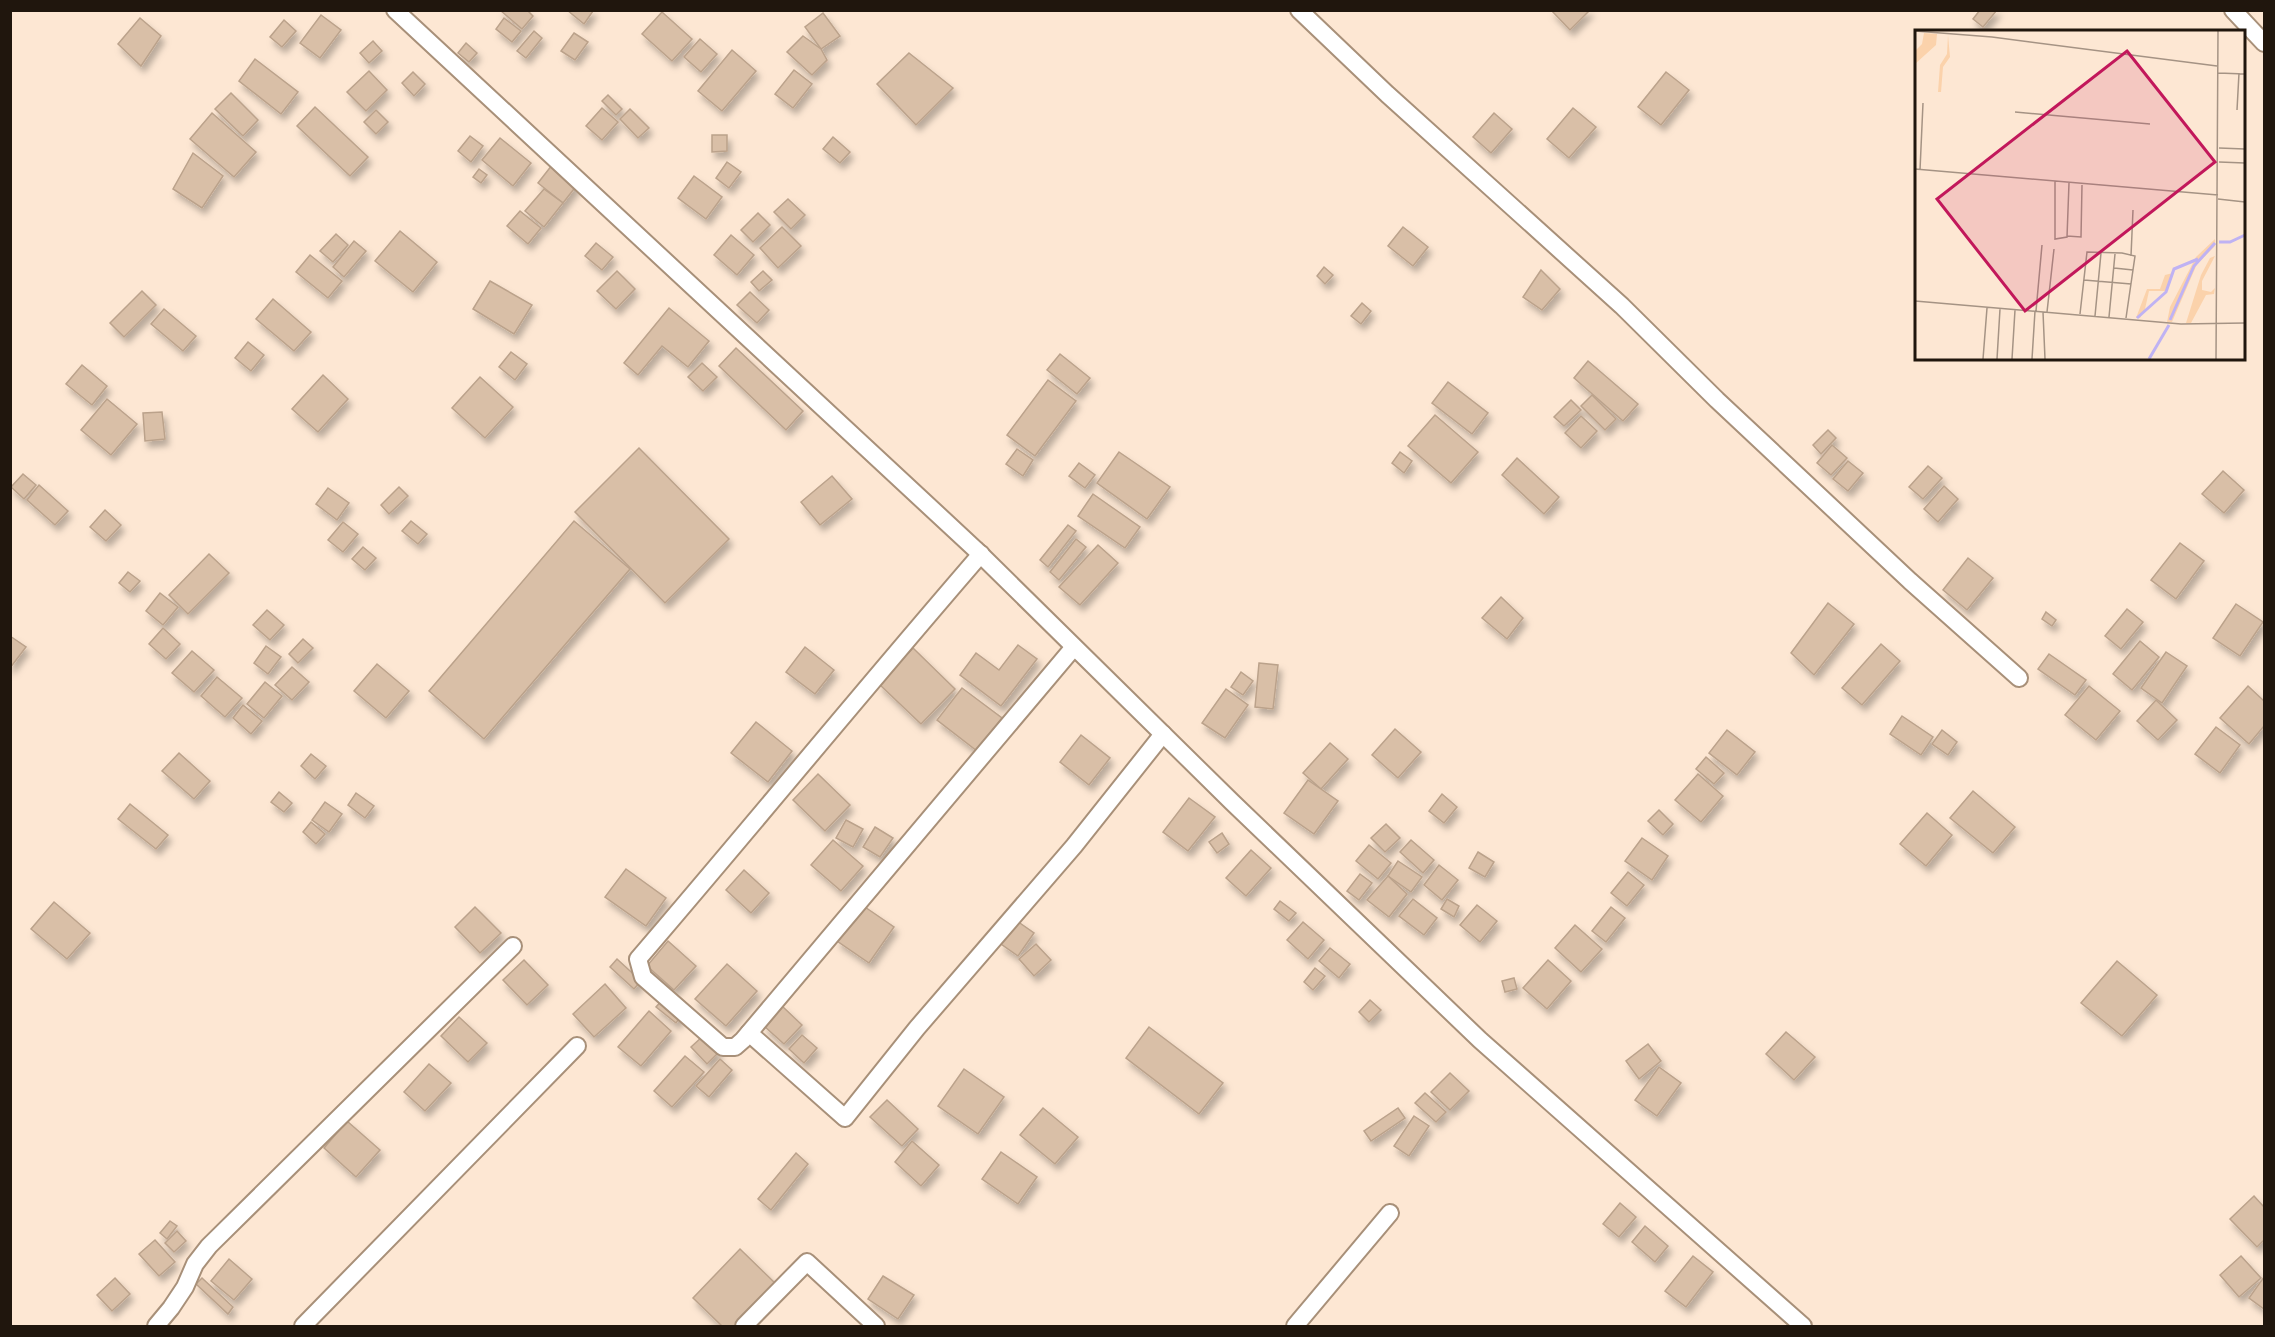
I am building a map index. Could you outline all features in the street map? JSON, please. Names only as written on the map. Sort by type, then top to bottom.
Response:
[{"type":"street","points":[[394,10],[981,554],[1163,734],[1480,1040],[1803,1326]]},
{"type":"street","points":[[1299,10],[1387,94],[1622,306],[1716,400],[1910,581],[2019,678]]},
{"type":"street","points":[[2233,10],[2265,43]]},
{"type":"street","points":[[981,554],[881,669],[747,833],[638,958],[643,977],[723,1047],[735,1047],[1074,647]]},
{"type":"street","points":[[749,1033],[844,1118],[917,1028],[1074,846],[1163,734]]},
{"type":"street","points":[[156,1326],[185,1287],[195,1264],[209,1246],[513,946]]},
{"type":"street","points":[[303,1326],[577,1046]]},
{"type":"street","points":[[1295,1326],[1390,1213]]},
{"type":"street","points":[[744,1326],[807,1262],[876,1326]]},
{"type":"building","points":[[500,10],[527,10],[533,16],[522,29]]},
{"type":"building","points":[[567,10],[592,10],[593,11],[584,24]]},
{"type":"building","points":[[1551,10],[1590,10],[1570,30]]},
{"type":"building","points":[[1980,10],[1997,10],[1983,27],[1973,19]]},
{"type":"building","points":[[662,12],[692,39],[672,61],[642,34]]},
{"type":"building","points":[[823,13],[840,36],[821,49],[805,27]]},
{"type":"building","points":[[321,15],[341,30],[320,58],[300,43]]},
{"type":"building","points":[[140,18],[161,36],[141,66],[118,44]]},
{"type":"building","points":[[504,18],[521,31],[512,42],[496,29]]},
{"type":"building","points":[[284,20],[296,31],[282,47],[270,37]]},
{"type":"building","points":[[534,31],[542,38],[526,58],[517,51]]},
{"type":"building","points":[[574,33],[588,42],[575,60],[561,51]]},
{"type":"building","points":[[803,36],[821,49],[827,60],[812,75],[787,52]]},
{"type":"building","points":[[700,39],[717,54],[701,72],[684,57]]},
{"type":"building","points":[[373,41],[382,51],[369,63],[360,53]]},
{"type":"building","points":[[466,43],[477,53],[469,62],[458,53]]},
{"type":"building","points":[[732,50],[756,71],[722,111],[698,91]]},
{"type":"building","points":[[909,53],[953,88],[916,125],[877,84]]},
{"type":"building","points":[[255,59],[298,92],[281,114],[239,81]]},
{"type":"building","points":[[794,70],[812,84],[793,108],[775,94]]},
{"type":"building","points":[[369,71],[387,90],[366,111],[347,92]]},
{"type":"building","points":[[413,72],[425,84],[414,96],[402,83]]},
{"type":"building","points":[[1666,72],[1689,90],[1661,125],[1638,107]]},
{"type":"building","points":[[231,93],[258,120],[243,136],[215,109]]},
{"type":"building","points":[[608,95],[622,109],[616,115],[602,101]]},
{"type":"building","points":[[315,107],[368,157],[350,176],[297,126]]},
{"type":"building","points":[[602,108],[618,122],[602,140],[586,126]]},
{"type":"building","points":[[1573,108],[1596,127],[1569,158],[1547,139]]},
{"type":"building","points":[[630,109],[649,128],[638,138],[620,119]]},
{"type":"building","points":[[376,110],[388,122],[376,134],[364,122]]},
{"type":"building","points":[[212,113],[256,152],[234,177],[190,139]]},
{"type":"building","points":[[1494,113],[1512,129],[1491,153],[1473,137]]},
{"type":"building","points":[[712,135],[727,135],[727,151],[712,152]]},
{"type":"building","points":[[470,136],[483,146],[471,162],[458,151]]},
{"type":"building","points":[[833,137],[850,152],[840,163],[823,149]]},
{"type":"building","points":[[500,138],[531,163],[513,186],[482,160]]},
{"type":"building","points":[[193,153],[223,176],[202,208],[173,189]]},
{"type":"building","points":[[727,162],[741,172],[729,188],[716,178]]},
{"type":"building","points":[[552,165],[577,185],[563,203],[538,183]]},
{"type":"building","points":[[479,169],[487,175],[481,183],[473,177]]},
{"type":"building","points":[[694,176],[722,197],[706,219],[678,198]]},
{"type":"building","points":[[544,189],[563,203],[544,227],[525,211]]},
{"type":"building","points":[[788,199],[805,215],[791,229],[774,212]]},
{"type":"building","points":[[520,211],[541,228],[528,244],[507,226]]},
{"type":"building","points":[[758,213],[770,225],[753,242],[741,230]]},
{"type":"building","points":[[782,227],[801,246],[778,268],[760,248]]},
{"type":"building","points":[[1403,227],[1428,247],[1413,266],[1388,246]]},
{"type":"building","points":[[400,231],[437,262],[413,292],[375,261]]},
{"type":"building","points":[[336,234],[348,245],[333,262],[320,251]]},
{"type":"building","points":[[731,235],[754,255],[737,275],[714,255]]},
{"type":"building","points":[[354,241],[366,251],[344,277],[333,267]]},
{"type":"building","points":[[596,243],[613,257],[602,270],[585,256]]},
{"type":"building","points":[[310,255],[342,281],[328,298],[296,272]]},
{"type":"building","points":[[1324,267],[1333,275],[1325,284],[1317,276]]},
{"type":"building","points":[[1541,270],[1560,289],[1542,310],[1523,297]]},
{"type":"building","points":[[617,271],[635,289],[616,309],[597,291]]},
{"type":"building","points":[[763,271],[772,280],[759,291],[751,282]]},
{"type":"building","points":[[490,281],[532,305],[514,334],[473,309]]},
{"type":"building","points":[[142,291],[156,305],[124,337],[110,323]]},
{"type":"building","points":[[750,292],[769,310],[757,323],[737,305]]},
{"type":"building","points":[[273,299],[311,332],[294,351],[256,319]]},
{"type":"building","points":[[1362,303],[1371,311],[1361,324],[1351,316]]},
{"type":"building","points":[[669,308],[709,341],[688,367],[662,346],[638,375],[624,363]]},
{"type":"building","points":[[164,309],[196,336],[183,351],[151,324]]},
{"type":"building","points":[[248,342],[264,355],[251,371],[235,358]]},
{"type":"building","points":[[736,348],[803,411],[786,430],[719,366]]},
{"type":"building","points":[[511,352],[527,364],[515,380],[499,367]]},
{"type":"building","points":[[1060,354],[1090,378],[1077,394],[1047,370]]},
{"type":"building","points":[[1588,361],[1638,404],[1623,421],[1574,378]]},
{"type":"building","points":[[702,363],[717,377],[703,391],[688,377]]},
{"type":"building","points":[[82,365],[107,386],[92,405],[66,384]]},
{"type":"building","points":[[323,375],[348,399],[318,432],[292,409]]},
{"type":"building","points":[[480,377],[513,407],[485,438],[452,408]]},
{"type":"building","points":[[1048,380],[1076,401],[1035,456],[1007,435]]},
{"type":"building","points":[[1448,382],[1488,413],[1472,434],[1432,403]]},
{"type":"building","points":[[1592,395],[1616,419],[1605,430],[1581,406]]},
{"type":"building","points":[[107,399],[137,424],[111,455],[81,430]]},
{"type":"building","points":[[1571,400],[1581,410],[1564,426],[1554,417]]},
{"type":"building","points":[[162,412],[165,439],[145,441],[143,413]]},
{"type":"building","points":[[1435,415],[1478,452],[1451,483],[1408,446]]},
{"type":"building","points":[[1581,416],[1597,431],[1581,448],[1565,433]]},
{"type":"building","points":[[1828,430],[1836,438],[1821,454],[1813,445]]},
{"type":"building","points":[[1832,445],[1847,458],[1831,475],[1817,463]]},
{"type":"building","points":[[639,448],[729,539],[665,603],[575,512]]},
{"type":"building","points":[[1017,449],[1033,460],[1023,476],[1006,464]]},
{"type":"building","points":[[1119,452],[1170,487],[1147,519],[1097,483]]},
{"type":"building","points":[[1400,452],[1412,461],[1404,473],[1392,463]]},
{"type":"building","points":[[1517,458],[1559,497],[1544,514],[1502,475]]},
{"type":"building","points":[[1848,461],[1863,473],[1848,491],[1833,479]]},
{"type":"building","points":[[1079,463],[1095,475],[1085,488],[1069,476]]},
{"type":"building","points":[[1928,466],[1942,478],[1923,499],[1909,487]]},
{"type":"building","points":[[2223,471],[2244,490],[2224,513],[2202,494]]},
{"type":"building","points":[[23,474],[36,485],[24,499],[11,487]]},
{"type":"building","points":[[832,476],[852,499],[820,525],[801,502]]},
{"type":"building","points":[[39,485],[68,511],[55,525],[27,500]]},
{"type":"building","points":[[1944,486],[1958,499],[1938,522],[1924,509]]},
{"type":"building","points":[[399,487],[408,496],[389,514],[381,505]]},
{"type":"building","points":[[328,488],[349,503],[337,520],[316,504]]},
{"type":"building","points":[[1093,494],[1140,527],[1125,548],[1078,516]]},
{"type":"building","points":[[105,510],[121,525],[106,541],[90,527]]},
{"type":"building","points":[[411,521],[427,534],[418,544],[402,531]]},
{"type":"building","points":[[574,521],[630,569],[484,739],[429,691]]},
{"type":"building","points":[[343,522],[358,534],[343,552],[328,540]]},
{"type":"building","points":[[1068,525],[1076,531],[1048,567],[1040,560]]},
{"type":"building","points":[[1076,539],[1086,547],[1059,580],[1050,572]]},
{"type":"building","points":[[2180,543],[2204,561],[2176,599],[2151,580]]},
{"type":"building","points":[[1098,545],[1118,563],[1080,605],[1059,587]]},
{"type":"building","points":[[363,547],[376,558],[365,570],[352,559]]},
{"type":"building","points":[[209,554],[229,573],[188,614],[169,595]]},
{"type":"building","points":[[1968,558],[1993,578],[1967,610],[1943,590]]},
{"type":"building","points":[[128,572],[140,581],[130,592],[119,583]]},
{"type":"building","points":[[160,593],[178,607],[163,625],[146,611]]},
{"type":"building","points":[[1501,597],[1523,618],[1507,639],[1482,618]]},
{"type":"building","points":[[1828,603],[1854,624],[1814,675],[1791,653]]},
{"type":"building","points":[[2236,604],[2263,622],[2240,656],[2213,638]]},
{"type":"building","points":[[2127,609],[2143,622],[2121,649],[2105,636]]},
{"type":"building","points":[[267,610],[284,625],[270,640],[253,625]]},
{"type":"building","points":[[2046,612],[2056,620],[2052,626],[2042,619]]},
{"type":"building","points":[[163,628],[180,644],[166,659],[149,644]]},
{"type":"building","points":[[10,636],[26,647],[10,668]]},
{"type":"building","points":[[303,639],[313,648],[298,663],[289,654]]},
{"type":"building","points":[[2140,641],[2159,657],[2132,690],[2113,674]]},
{"type":"building","points":[[1881,644],[1900,661],[1862,705],[1842,688]]},
{"type":"building","points":[[1018,645],[1037,659],[1001,706],[960,675],[976,653],[999,670]]},
{"type":"building","points":[[266,646],[281,657],[268,674],[254,663]]},
{"type":"building","points":[[805,647],[834,670],[815,694],[786,672]]},
{"type":"building","points":[[913,648],[955,689],[921,724],[879,684]]},
{"type":"building","points":[[192,651],[214,670],[194,692],[172,673]]},
{"type":"building","points":[[2166,652],[2187,666],[2162,703],[2141,688]]},
{"type":"building","points":[[2049,654],[2086,680],[2075,695],[2038,669]]},
{"type":"building","points":[[1259,663],[1278,665],[1273,709],[1255,707]]},
{"type":"building","points":[[377,664],[409,691],[386,718],[354,691]]},
{"type":"building","points":[[292,667],[309,682],[292,700],[275,685]]},
{"type":"building","points":[[1241,672],[1253,681],[1243,695],[1231,687]]},
{"type":"building","points":[[217,677],[242,698],[225,717],[201,696]]},
{"type":"building","points":[[265,682],[282,696],[264,718],[247,704]]},
{"type":"building","points":[[2089,686],[2120,711],[2096,740],[2065,715]]},
{"type":"building","points":[[2248,686],[2264,701],[2264,726],[2249,744],[2220,718]]},
{"type":"building","points":[[962,688],[1002,718],[977,751],[937,720]]},
{"type":"building","points":[[1226,689],[1248,705],[1225,738],[1202,723]]},
{"type":"building","points":[[2156,700],[2177,720],[2158,740],[2137,721]]},
{"type":"building","points":[[243,705],[262,721],[251,734],[233,718]]},
{"type":"building","points":[[1902,716],[1933,737],[1921,755],[1890,734]]},
{"type":"building","points":[[756,722],[792,751],[768,782],[731,753]]},
{"type":"building","points":[[2216,727],[2240,745],[2220,773],[2195,754]]},
{"type":"building","points":[[1395,729],[1421,752],[1398,778],[1372,755]]},
{"type":"building","points":[[1727,730],[1755,752],[1737,775],[1709,753]]},
{"type":"building","points":[[1942,730],[1957,742],[1948,755],[1932,744]]},
{"type":"building","points":[[1081,735],[1110,758],[1089,785],[1060,762]]},
{"type":"building","points":[[1330,743],[1348,759],[1321,789],[1303,773]]},
{"type":"building","points":[[179,753],[210,781],[194,799],[162,771]]},
{"type":"building","points":[[311,754],[326,766],[315,779],[301,766]]},
{"type":"building","points":[[1706,757],[1724,773],[1714,784],[1696,769]]},
{"type":"building","points":[[818,774],[850,805],[825,831],[793,800]]},
{"type":"building","points":[[1698,774],[1723,796],[1701,822],[1675,800]]},
{"type":"building","points":[[1308,780],[1338,801],[1314,834],[1284,813]]},
{"type":"building","points":[[1973,791],[2015,827],[1993,853],[1950,818]]},
{"type":"building","points":[[279,792],[292,803],[284,812],[271,802]]},
{"type":"building","points":[[356,793],[374,806],[365,818],[348,805]]},
{"type":"building","points":[[1442,794],[1457,807],[1444,823],[1429,811]]},
{"type":"building","points":[[1189,798],[1215,817],[1188,851],[1163,832]]},
{"type":"building","points":[[325,802],[342,814],[329,832],[312,820]]},
{"type":"building","points":[[130,804],[168,835],[156,849],[118,819]]},
{"type":"building","points":[[1659,810],[1673,824],[1663,835],[1648,821]]},
{"type":"building","points":[[1927,813],[1952,835],[1926,866],[1900,844]]},
{"type":"building","points":[[846,820],[863,829],[853,847],[836,838]]},
{"type":"building","points":[[311,822],[325,834],[316,844],[303,832]]},
{"type":"building","points":[[1386,824],[1400,838],[1385,852],[1371,838]]},
{"type":"building","points":[[875,827],[893,838],[880,857],[863,847]]},
{"type":"building","points":[[1222,833],[1229,844],[1217,853],[1209,842]]},
{"type":"building","points":[[1642,838],[1668,856],[1652,880],[1625,861]]},
{"type":"building","points":[[833,840],[863,866],[841,891],[811,865]]},
{"type":"building","points":[[1411,840],[1434,860],[1423,873],[1400,852]]},
{"type":"building","points":[[1369,845],[1391,863],[1378,879],[1356,861]]},
{"type":"building","points":[[1251,850],[1271,868],[1246,896],[1226,878]]},
{"type":"building","points":[[1478,852],[1494,862],[1485,877],[1469,868]]},
{"type":"building","points":[[1398,861],[1422,877],[1411,892],[1388,876]]},
{"type":"building","points":[[1439,865],[1458,880],[1442,900],[1424,885]]},
{"type":"building","points":[[626,869],[666,898],[646,926],[605,897]]},
{"type":"building","points":[[744,870],[769,893],[751,913],[726,890]]},
{"type":"building","points":[[1628,872],[1644,885],[1627,906],[1611,893]]},
{"type":"building","points":[[1360,874],[1372,883],[1359,900],[1347,891]]},
{"type":"building","points":[[1388,876],[1407,894],[1389,917],[1367,900]]},
{"type":"building","points":[[1413,899],[1437,918],[1424,935],[1399,916]]},
{"type":"building","points":[[1447,899],[1459,906],[1454,917],[1441,909]]},
{"type":"building","points":[[1280,901],[1296,913],[1289,921],[1274,909]]},
{"type":"building","points":[[54,902],[90,933],[67,959],[31,929]]},
{"type":"building","points":[[862,905],[894,927],[869,963],[837,941]]},
{"type":"building","points":[[1477,905],[1497,921],[1480,942],[1460,925]]},
{"type":"building","points":[[475,907],[501,933],[480,953],[455,927]]},
{"type":"building","points":[[1611,907],[1625,918],[1606,942],[1592,931]]},
{"type":"building","points":[[1017,921],[1034,933],[1018,956],[1001,944]]},
{"type":"building","points":[[1303,922],[1324,940],[1308,959],[1287,940]]},
{"type":"building","points":[[1575,925],[1602,949],[1581,972],[1555,948]]},
{"type":"building","points":[[668,941],[696,966],[674,990],[647,966]]},
{"type":"building","points":[[1036,944],[1051,960],[1034,976],[1019,959]]},
{"type":"building","points":[[1330,948],[1350,964],[1339,978],[1319,961]]},
{"type":"building","points":[[617,959],[641,981],[634,989],[610,967]]},
{"type":"building","points":[[524,960],[548,985],[527,1005],[503,980]]},
{"type":"building","points":[[1548,960],[1571,981],[1547,1009],[1523,988]]},
{"type":"building","points":[[2117,961],[2157,995],[2122,1036],[2081,1003]]},
{"type":"building","points":[[727,964],[757,991],[726,1026],[695,999]]},
{"type":"building","points":[[1315,968],[1325,976],[1313,990],[1304,982]]},
{"type":"building","points":[[1514,978],[1517,989],[1505,992],[1502,981]]},
{"type":"building","points":[[605,984],[626,1008],[594,1037],[573,1014]]},
{"type":"building","points":[[664,998],[683,1013],[676,1023],[656,1007]]},
{"type":"building","points":[[1370,1000],[1381,1010],[1369,1022],[1359,1012]]},
{"type":"building","points":[[782,1006],[802,1025],[784,1044],[764,1026]]},
{"type":"building","points":[[649,1011],[671,1031],[641,1066],[618,1047]]},
{"type":"building","points":[[459,1017],[487,1043],[468,1062],[441,1036]]},
{"type":"building","points":[[1149,1027],[1223,1083],[1199,1114],[1126,1058]]},
{"type":"building","points":[[1786,1032],[1815,1057],[1794,1080],[1766,1054]]},
{"type":"building","points":[[802,1035],[817,1048],[804,1063],[789,1049]]},
{"type":"building","points":[[703,1036],[719,1052],[707,1064],[691,1047]]},
{"type":"building","points":[[1648,1044],[1661,1061],[1639,1079],[1626,1061]]},
{"type":"building","points":[[685,1056],[704,1072],[672,1107],[654,1091]]},
{"type":"building","points":[[720,1059],[732,1070],[709,1097],[696,1086]]},
{"type":"building","points":[[429,1064],[451,1083],[425,1111],[404,1092]]},
{"type":"building","points":[[1659,1067],[1681,1083],[1657,1116],[1635,1100]]},
{"type":"building","points":[[964,1069],[1004,1097],[978,1134],[938,1106]]},
{"type":"building","points":[[1450,1073],[1469,1091],[1450,1110],[1431,1092]]},
{"type":"building","points":[[1425,1093],[1446,1112],[1436,1122],[1415,1103]]},
{"type":"building","points":[[887,1100],[918,1129],[902,1146],[870,1117]]},
{"type":"building","points":[[1043,1108],[1078,1137],[1055,1164],[1020,1135]]},
{"type":"building","points":[[1398,1108],[1405,1118],[1371,1141],[1364,1131]]},
{"type":"building","points":[[1414,1116],[1429,1126],[1409,1156],[1394,1146]]},
{"type":"building","points":[[347,1121],[380,1150],[356,1177],[324,1148]]},
{"type":"building","points":[[912,1141],[939,1165],[921,1186],[895,1162]]},
{"type":"building","points":[[1001,1152],[1037,1177],[1018,1204],[982,1179]]},
{"type":"building","points":[[796,1153],[808,1164],[771,1210],[758,1199]]},
{"type":"building","points":[[2254,1196],[2264,1207],[2264,1240],[2257,1247],[2230,1219]]},
{"type":"building","points":[[1620,1203],[1636,1217],[1619,1237],[1603,1224]]},
{"type":"building","points":[[170,1221],[177,1226],[167,1239],[160,1233]]},
{"type":"building","points":[[1645,1226],[1668,1246],[1655,1262],[1632,1242]]},
{"type":"building","points":[[177,1231],[186,1241],[174,1252],[165,1243]]},
{"type":"building","points":[[155,1240],[175,1262],[159,1276],[139,1254]]},
{"type":"building","points":[[740,1249],[776,1284],[735,1326],[722,1326],[693,1298]]},
{"type":"building","points":[[1693,1256],[1713,1272],[1686,1307],[1665,1291]]},
{"type":"building","points":[[2241,1256],[2261,1278],[2239,1297],[2220,1275]]},
{"type":"building","points":[[229,1259],[252,1279],[234,1300],[211,1281]]},
{"type":"building","points":[[883,1276],[914,1295],[898,1319],[868,1299]]},
{"type":"building","points":[[2264,1277],[2264,1309],[2249,1298]]},
{"type":"building","points":[[115,1278],[130,1294],[112,1311],[97,1295]]},
{"type":"building","points":[[202,1278],[233,1307],[228,1314],[196,1284]]}]
